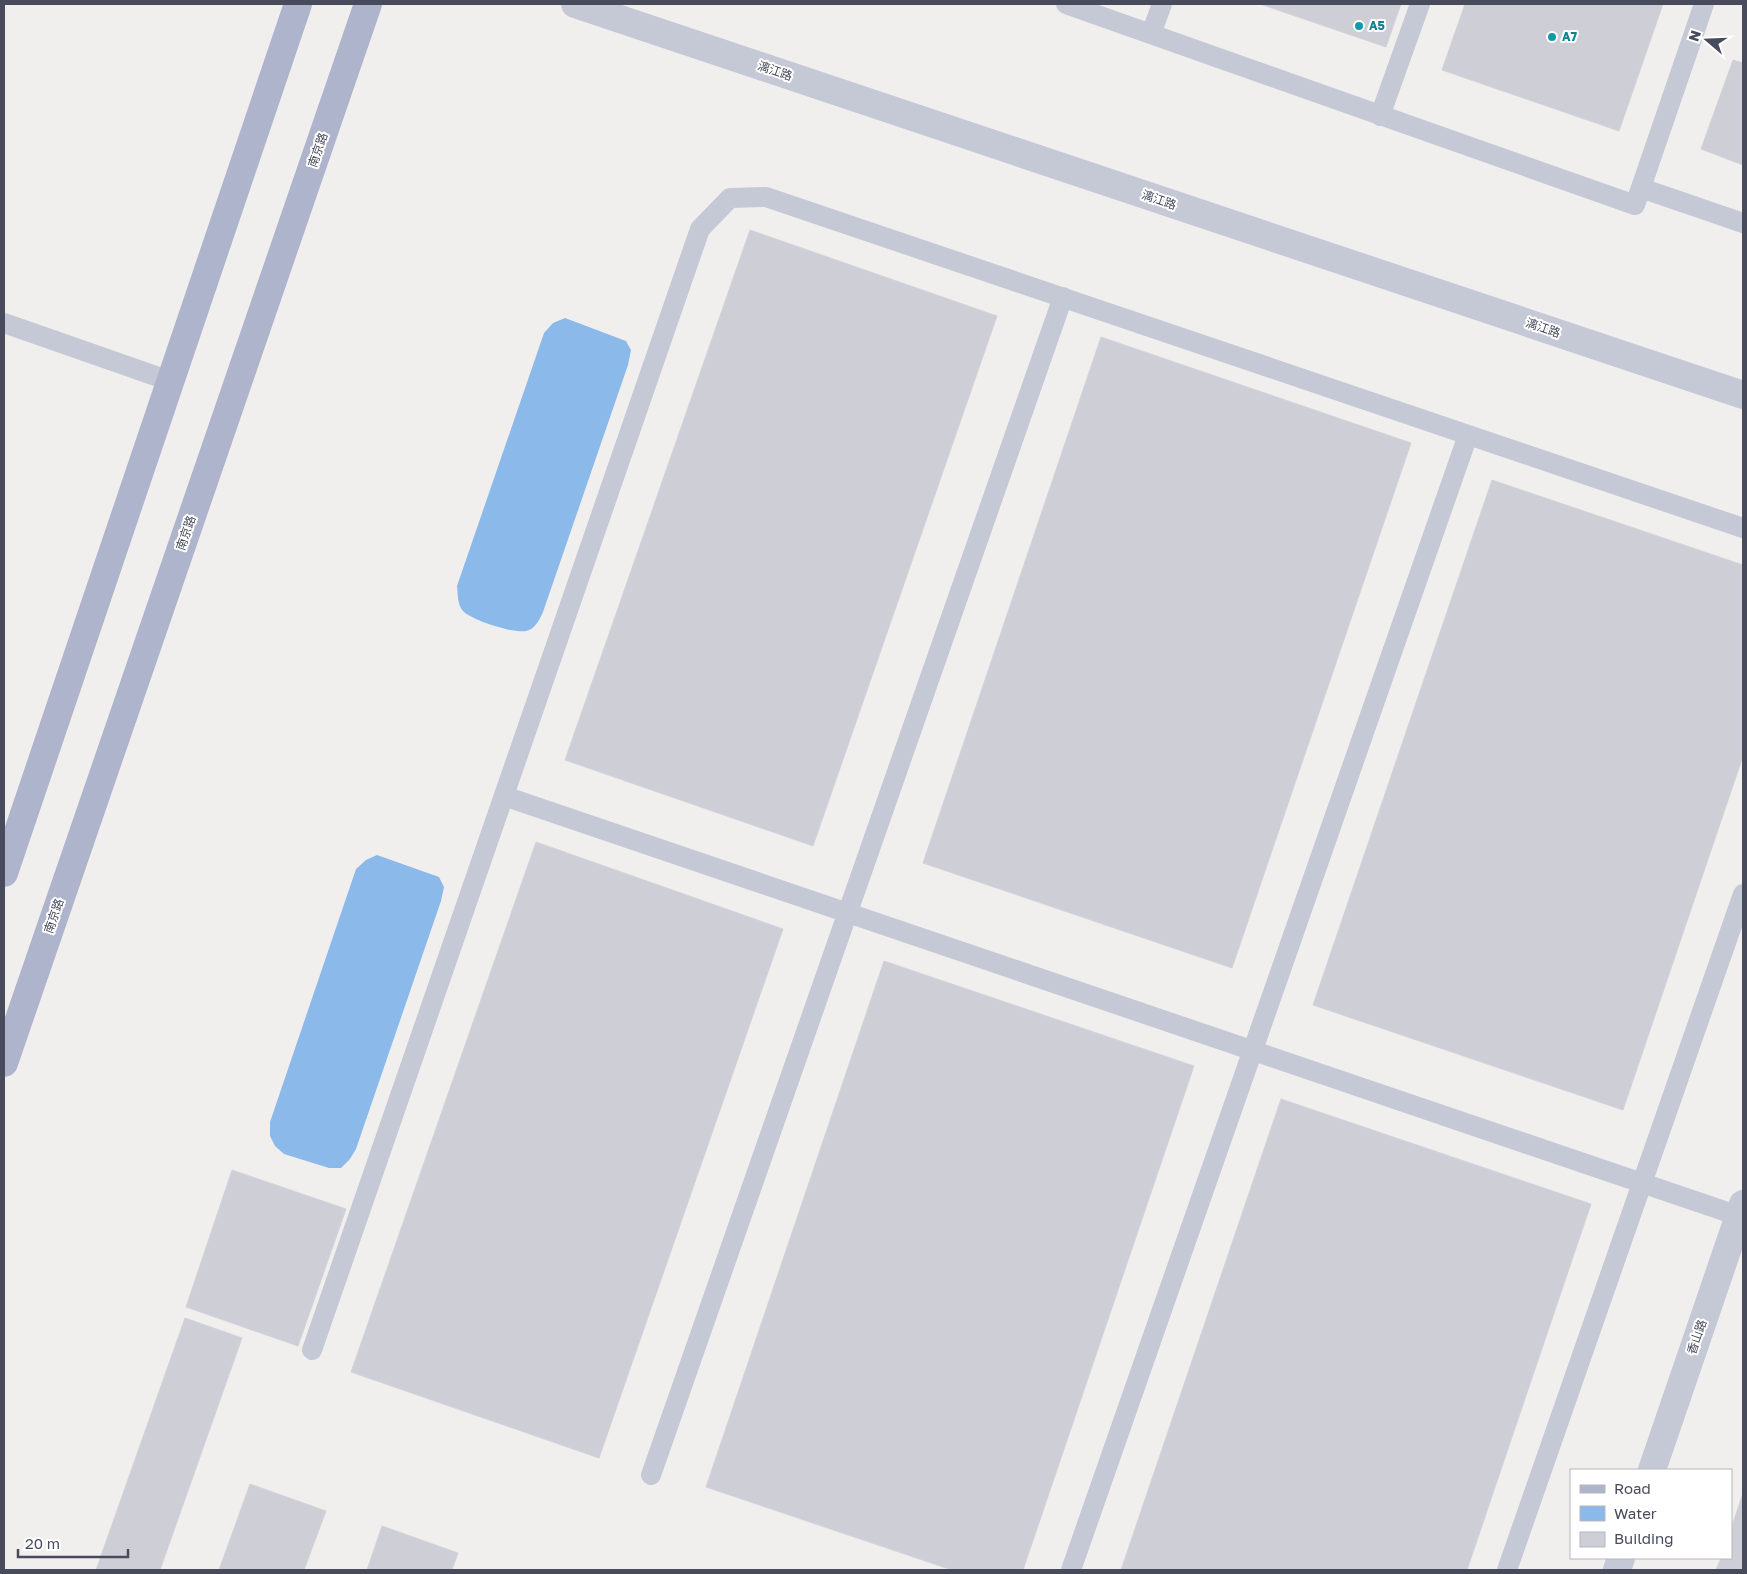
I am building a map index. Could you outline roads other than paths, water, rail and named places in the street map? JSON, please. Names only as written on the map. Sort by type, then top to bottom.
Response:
[{"type":"main road","points":[[4,873],[298,4]]},
{"type":"main road","name":"南京路","points":[[4,1063],[368,4]]},
{"type":"street","name":"漓江路","points":[[575,4],[1743,395]]},
{"type":"street","points":[[623,4],[733,57]]},
{"type":"street","name":"香山路","points":[[1652,1469],[1741,1210]]},
{"type":"lane","points":[[1066,4],[1635,205],[1704,4]]},
{"type":"lane","points":[[1151,34],[1162,4]]},
{"type":"lane","points":[[1380,116],[1420,4]]},
{"type":"lane","points":[[1641,188],[1743,224]]},
{"type":"lane","points":[[312,1350],[700,229],[730,198],[766,197],[1743,528]]},
{"type":"lane","points":[[652,1475],[1063,297]]},
{"type":"lane","points":[[4,323],[170,381]]},
{"type":"lane","points":[[1071,1570],[1468,435]]},
{"type":"lane","points":[[504,796],[1642,1183],[1741,1210]]},
{"type":"lane","points":[[1507,1570],[1743,894]]},
{"type":"water","points":[[565,318],[626,341],[631,350],[628,365],[543,612],[538,622],[531,629],[516,631],[495,626],[468,615],[460,605],[457,586],[544,333],[553,323]]},
{"type":"water","points":[[377,855],[439,877],[444,887],[441,901],[356,1149],[341,1168],[329,1168],[284,1154],[275,1146],[270,1136],[270,1122],[356,869],[366,860]]},
{"type":"place","name":"A5","points":[[1359,26]]},
{"type":"place","name":"A7","points":[[1552,37]]}]
